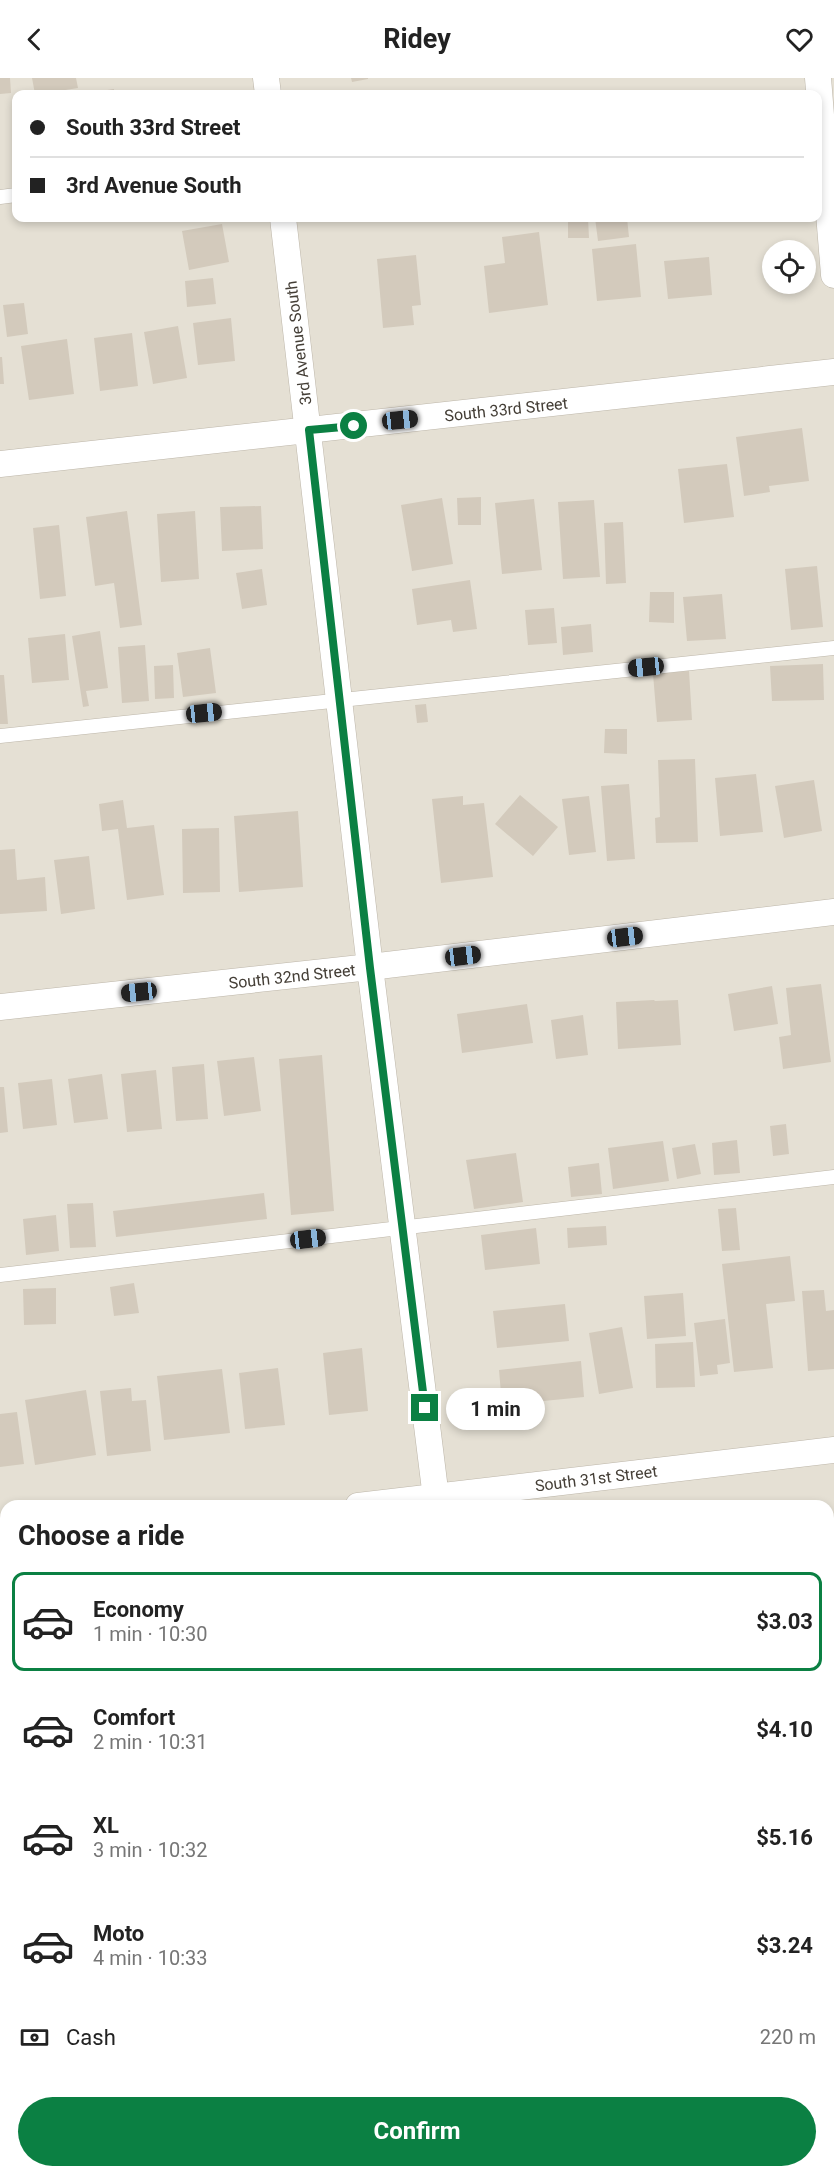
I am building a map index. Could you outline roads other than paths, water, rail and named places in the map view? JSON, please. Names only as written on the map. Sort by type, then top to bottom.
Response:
[{"type":"street","points":[[822,94],[834,275]]},
{"type":"street","name":"3rd Avenue South","points":[[283,222],[370,968],[436,1500]]},
{"type":"street","name":"South 33rd Street","points":[[0,464],[834,372]]},
{"type":"street","name":"South 32nd Street","points":[[0,1007],[370,968],[834,912]]},
{"type":"street","name":"South 31st Street","points":[[451,1500],[834,1450]]},
{"type":"lane","points":[[0,735],[834,648]]},
{"type":"lane","points":[[0,1275],[834,1177]]}]
